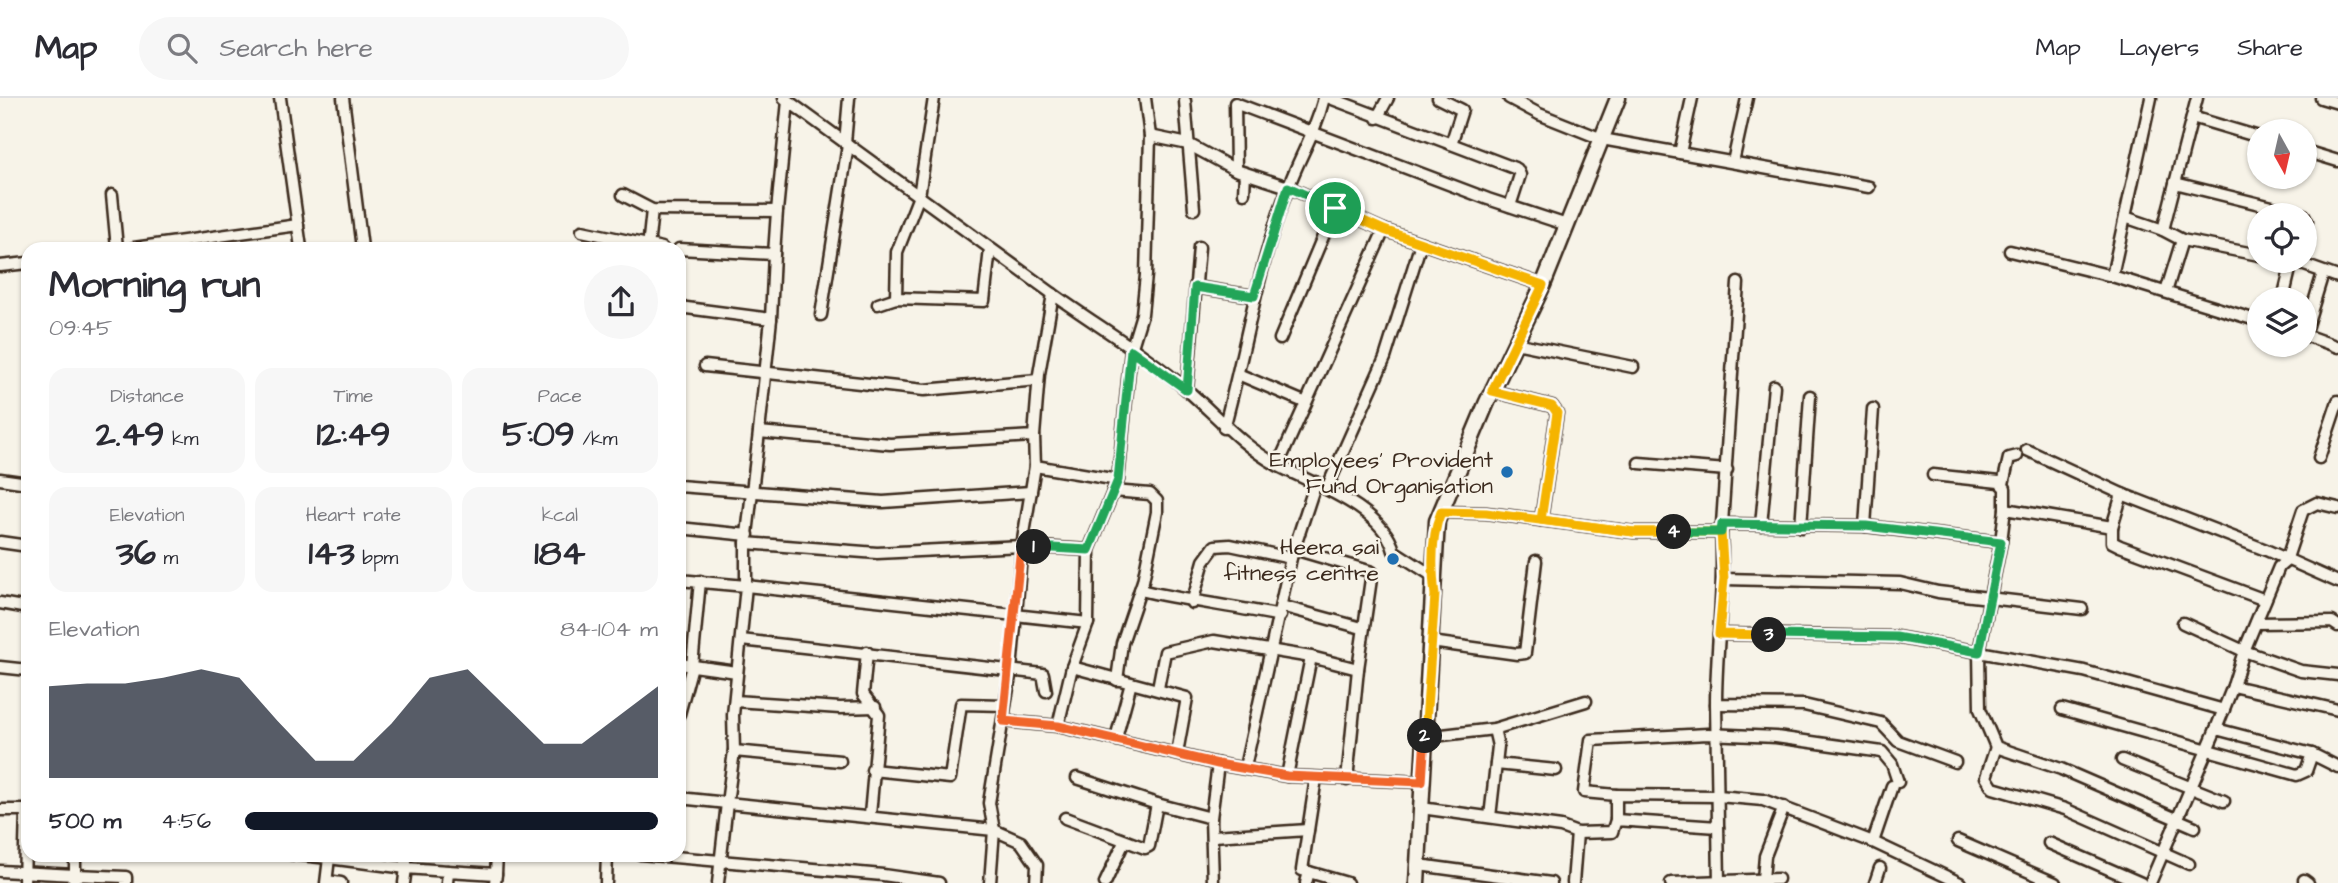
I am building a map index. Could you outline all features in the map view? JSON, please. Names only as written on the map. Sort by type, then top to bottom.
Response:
[{"type":"street","points":[[280,98],[300,242]]},
{"type":"street","points":[[343,98],[361,242]]},
{"type":"street","points":[[821,315],[847,144],[849,98]]},
{"type":"street","points":[[896,298],[897,252],[919,196],[934,98]]},
{"type":"street","points":[[1058,726],[1072,667],[1088,623],[1089,550],[1118,480],[1131,350],[1142,314],[1146,275],[1150,136],[1144,98]]},
{"type":"street","points":[[1224,428],[1254,296],[1288,187],[1315,132],[1324,98]]},
{"type":"street","points":[[1330,98],[1520,171],[1510,206]]},
{"type":"street","points":[[1377,118],[1388,98]]},
{"type":"street","points":[[1438,98],[1462,110],[1451,144]]},
{"type":"street","points":[[1509,98],[1539,114],[1602,139],[1869,187]]},
{"type":"street","points":[[1416,883],[1435,595],[1433,576],[1437,521],[1492,391],[1543,285],[1618,98]]},
{"type":"street","points":[[1680,153],[1692,98]]},
{"type":"street","points":[[1733,162],[1747,98]]},
{"type":"street","points":[[2112,276],[2151,98]]},
{"type":"street","points":[[2163,230],[2197,99],[2184,98]]},
{"type":"street","points":[[2322,98],[2338,103]]},
{"type":"street","points":[[786,99],[1187,390],[1224,428],[1278,465],[1327,488],[1390,536],[1394,551],[1433,576]]},
{"type":"street","points":[[718,883],[718,860],[734,751],[747,539],[771,319],[786,99]]},
{"type":"street","points":[[1185,101],[1194,209]]},
{"type":"street","points":[[1244,193],[1235,103],[1567,225]]},
{"type":"street","points":[[2192,117],[2247,133]]},
{"type":"street","points":[[1150,136],[1188,144],[1241,171],[1288,187],[1384,230],[1543,285]]},
{"type":"street","points":[[2317,155],[2338,161]]},
{"type":"street","points":[[2175,183],[2253,203]]},
{"type":"street","points":[[623,194],[652,210],[777,211]]},
{"type":"street","points":[[111,195],[116,242]]},
{"type":"street","points":[[1280,338],[1335,208]]},
{"type":"street","points":[[649,242],[652,210]]},
{"type":"street","points":[[2125,217],[2163,230],[2182,240],[2247,252]]},
{"type":"street","points":[[177,242],[298,225]]},
{"type":"street","points":[[582,230],[626,242]]},
{"type":"street","points":[[1278,465],[1304,402],[1384,230]]},
{"type":"street","points":[[2166,292],[2182,240]]},
{"type":"street","points":[[1327,488],[1385,358],[1421,243]]},
{"type":"street","points":[[1187,390],[1199,247]]},
{"type":"street","points":[[686,249],[774,254]]},
{"type":"street","points":[[878,304],[896,298],[984,301],[990,249]]},
{"type":"street","points":[[2010,251],[2112,276],[2247,317]]},
{"type":"street","points":[[0,266],[21,264]]},
{"type":"street","points":[[2317,271],[2338,277]]},
{"type":"street","points":[[2317,293],[2323,273]]},
{"type":"street","points":[[1719,882],[1716,704],[1724,579],[1721,528],[1738,284]]},
{"type":"street","points":[[1195,287],[1254,296]]},
{"type":"street","points":[[990,883],[994,830],[989,803],[1011,670],[1021,546],[1035,466],[1038,380],[1053,294]]},
{"type":"street","points":[[686,308],[771,319]]},
{"type":"street","points":[[2317,338],[2338,348]]},
{"type":"street","points":[[1515,343],[1633,367]]},
{"type":"street","points":[[705,366],[765,375],[924,390],[1038,380]]},
{"type":"street","points":[[1238,374],[1304,402]]},
{"type":"street","points":[[1761,525],[1774,386]]},
{"type":"street","points":[[1492,391],[1552,406],[1557,413],[1541,520]]},
{"type":"street","points":[[1801,527],[1810,396]]},
{"type":"street","points":[[2319,458],[2338,401]]},
{"type":"street","points":[[1866,526],[1873,409]]},
{"type":"street","points":[[759,432],[890,444],[1034,436]]},
{"type":"street","points":[[2189,864],[2065,809],[1993,788],[1986,777],[1996,747],[1980,709],[1979,652],[2001,542],[2005,509],[2003,484],[2009,458],[2022,453],[2338,582]]},
{"type":"street","points":[[1639,463],[1727,470]]},
{"type":"street","points":[[1035,466],[1118,480]]},
{"type":"street","points":[[1933,474],[2003,484]]},
{"type":"street","points":[[0,479],[21,483]]},
{"type":"street","points":[[1245,767],[1292,554],[1316,482]]},
{"type":"street","points":[[686,486],[883,502],[1031,492]]},
{"type":"street","points":[[1113,491],[1150,494],[1157,501],[1140,590],[1122,643],[1117,680]]},
{"type":"street","points":[[2122,494],[2112,527],[2112,542],[2265,600]]},
{"type":"street","points":[[2150,883],[2208,751],[2278,567],[2286,561],[2303,510],[2308,505],[2317,503],[2338,508]]},
{"type":"street","points":[[2005,509],[2112,527]]},
{"type":"street","points":[[1441,512],[1486,513],[1634,532],[1761,525],[1866,526],[2001,542]]},
{"type":"street","points":[[686,529],[747,539],[877,553],[1021,546],[1089,550]]},
{"type":"street","points":[[0,541],[21,545]]},
{"type":"street","points":[[1192,603],[1204,561],[1215,546],[1230,545],[1292,554],[1372,572],[1362,628],[1347,780]]},
{"type":"street","points":[[1431,642],[1525,653],[1536,561]]},
{"type":"street","points":[[1724,579],[1900,583],[1938,592],[2082,609]]},
{"type":"street","points":[[686,580],[1014,612],[1088,623]]},
{"type":"street","points":[[686,686],[691,666],[701,581]]},
{"type":"street","points":[[1140,590],[1192,603],[1281,611],[1362,628]]},
{"type":"street","points":[[0,603],[21,607]]},
{"type":"street","points":[[2256,623],[2332,622],[2338,626]]},
{"type":"street","points":[[2183,623],[2244,651],[2301,671],[2338,675]]},
{"type":"street","points":[[1719,634],[1896,637],[2084,671],[2224,710]]},
{"type":"street","points":[[741,640],[867,652],[1042,674],[1046,691]]},
{"type":"street","points":[[1157,688],[1166,651],[1214,641],[1272,649],[1358,669]]},
{"type":"street","points":[[867,652],[862,690],[879,715],[870,816]]},
{"type":"street","points":[[1287,776],[1311,657]]},
{"type":"street","points":[[686,665],[737,672]]},
{"type":"street","points":[[0,667],[21,669]]},
{"type":"street","points":[[1072,667],[1188,698],[1177,753]]},
{"type":"street","points":[[1116,738],[1131,683]]},
{"type":"street","points":[[2232,686],[2338,710]]},
{"type":"street","points":[[735,701],[840,708],[875,706]]},
{"type":"street","points":[[1425,737],[1494,729],[1586,701]]},
{"type":"street","points":[[872,770],[950,778],[961,704],[1005,705]]},
{"type":"street","points":[[1716,704],[1804,705],[1881,723],[1898,741],[1955,762]]},
{"type":"street","points":[[2062,709],[2297,775],[2306,771],[2312,754]]},
{"type":"street","points":[[1003,721],[1058,726],[1218,764],[1287,776],[1422,782]]},
{"type":"street","points":[[1490,817],[1498,746],[1494,729]]},
{"type":"street","points":[[2216,729],[2312,754],[2338,766]]},
{"type":"street","points":[[1874,842],[1895,784],[1892,764],[1882,752],[1776,737],[1718,734],[1591,740],[1584,792],[1763,800],[1874,842],[1960,883]]},
{"type":"street","points":[[1996,747],[2062,769],[2195,827]]},
{"type":"street","points":[[734,751],[840,761]]},
{"type":"street","points":[[2122,760],[2224,801]]},
{"type":"street","points":[[1213,883],[1211,818],[1218,764]]},
{"type":"street","points":[[1496,764],[1556,770]]},
{"type":"street","points":[[1077,778],[1211,818]]},
{"type":"street","points":[[1316,778],[1302,870],[1308,878],[1347,883]]},
{"type":"street","points":[[1421,808],[1561,827],[1577,833],[1612,832],[1616,820],[1616,795]]},
{"type":"street","points":[[686,799],[994,830],[1021,842],[1037,865],[1036,883]]},
{"type":"street","points":[[1065,818],[1145,848],[1149,846],[1157,804]]},
{"type":"street","points":[[1763,879],[1765,856],[1784,807]]},
{"type":"street","points":[[0,810],[21,810]]},
{"type":"street","points":[[1616,820],[1718,827]]},
{"type":"street","points":[[1213,836],[1307,833]]},
{"type":"street","points":[[1573,883],[1577,833]]},
{"type":"street","points":[[1958,841],[2055,883]]},
{"type":"street","points":[[1105,883],[1124,842]]},
{"type":"street","points":[[2049,843],[2141,883]]},
{"type":"street","points":[[686,858],[939,883]]},
{"type":"street","points":[[329,862],[327,882],[341,883]]},
{"type":"street","points":[[360,862],[495,878]]},
{"type":"street","points":[[404,883],[406,862]]},
{"type":"street","points":[[606,883],[607,862]]},
{"type":"street","points":[[1419,865],[1551,883]]},
{"type":"street","points":[[1875,883],[1880,869]]},
{"type":"street","points":[[0,871],[25,878],[126,877],[126,883]]},
{"type":"street","points":[[447,883],[448,871]]},
{"type":"street","points":[[1671,883],[1778,879]]},
{"type":"place","name":"Employees' Provident Fund Organisation","points":[[1507,472]]},
{"type":"place","name":"Heera sai fitness centre","points":[[1393,559]]},
{"type":"route","points":[[1335,208],[1288,187],[1254,296],[1195,287],[1187,390],[1131,350],[1118,480],[1089,550],[1021,546],[1011,670],[1003,721],[1058,726],[1218,764],[1287,776],[1422,782],[1435,595],[1433,576],[1437,521],[1441,512],[1486,513],[1634,532],[1721,532],[1724,579],[1719,634],[1896,637],[1979,652],[2001,542],[1866,526],[1722,524],[1721,532],[1634,532],[1541,520],[1557,413],[1552,406],[1492,391],[1543,285],[1384,230],[1335,208]]}]
